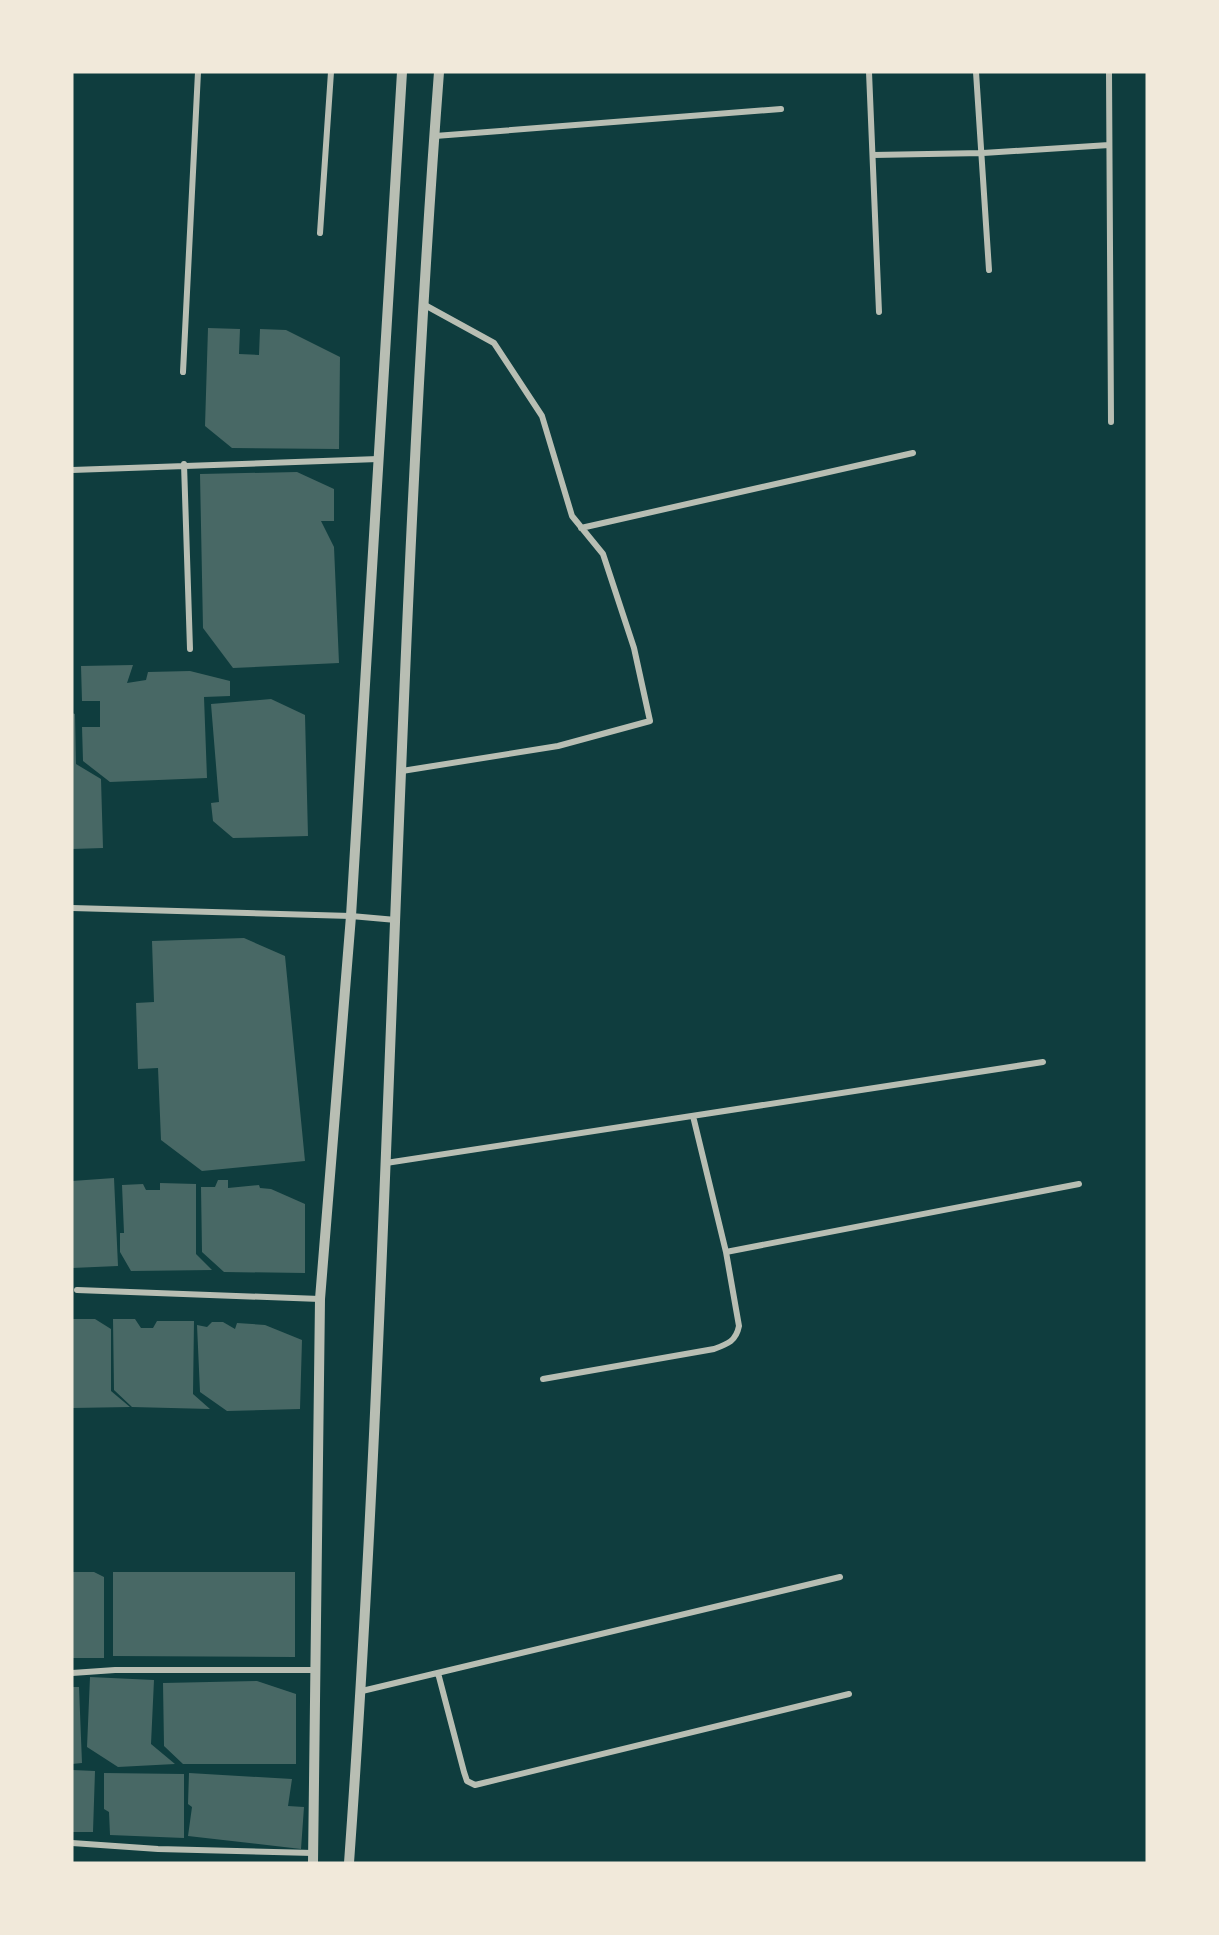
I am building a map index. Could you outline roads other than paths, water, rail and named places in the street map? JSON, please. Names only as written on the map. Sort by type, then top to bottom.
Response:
[{"type":"street","points":[[183,372],[198,72]]},
{"type":"street","points":[[320,234],[331,72]]},
{"type":"street","points":[[72,1843],[313,1858],[320,1299],[351,916],[402,72]]},
{"type":"street","points":[[349,1863],[371,1544],[423,304],[440,72]]},
{"type":"street","points":[[869,72],[879,312]]},
{"type":"street","points":[[976,72],[989,270]]},
{"type":"street","points":[[1109,72],[1111,422]]},
{"type":"street","points":[[435,136],[782,109]]},
{"type":"street","points":[[873,155],[983,153],[1109,145]]},
{"type":"street","points":[[402,771],[558,746],[650,721],[634,648],[603,554],[572,516],[542,416],[494,343],[423,304]]},
{"type":"street","points":[[581,528],[913,453]]},
{"type":"street","points":[[72,470],[184,464],[378,459]]},
{"type":"street","points":[[184,464],[190,648]]},
{"type":"street","points":[[72,908],[351,916],[396,920]]},
{"type":"street","points":[[386,1163],[1043,1062]]},
{"type":"street","points":[[543,1379],[714,1349],[729,1343],[737,1336],[739,1326],[726,1252],[693,1116]]},
{"type":"street","points":[[726,1252],[1079,1184]]},
{"type":"street","points":[[77,1290],[320,1299]]},
{"type":"street","points":[[362,1691],[840,1577]]},
{"type":"street","points":[[72,1673],[115,1670],[315,1670]]},
{"type":"street","points":[[438,1673],[464,1772],[467,1781],[475,1785],[849,1694]]}]
